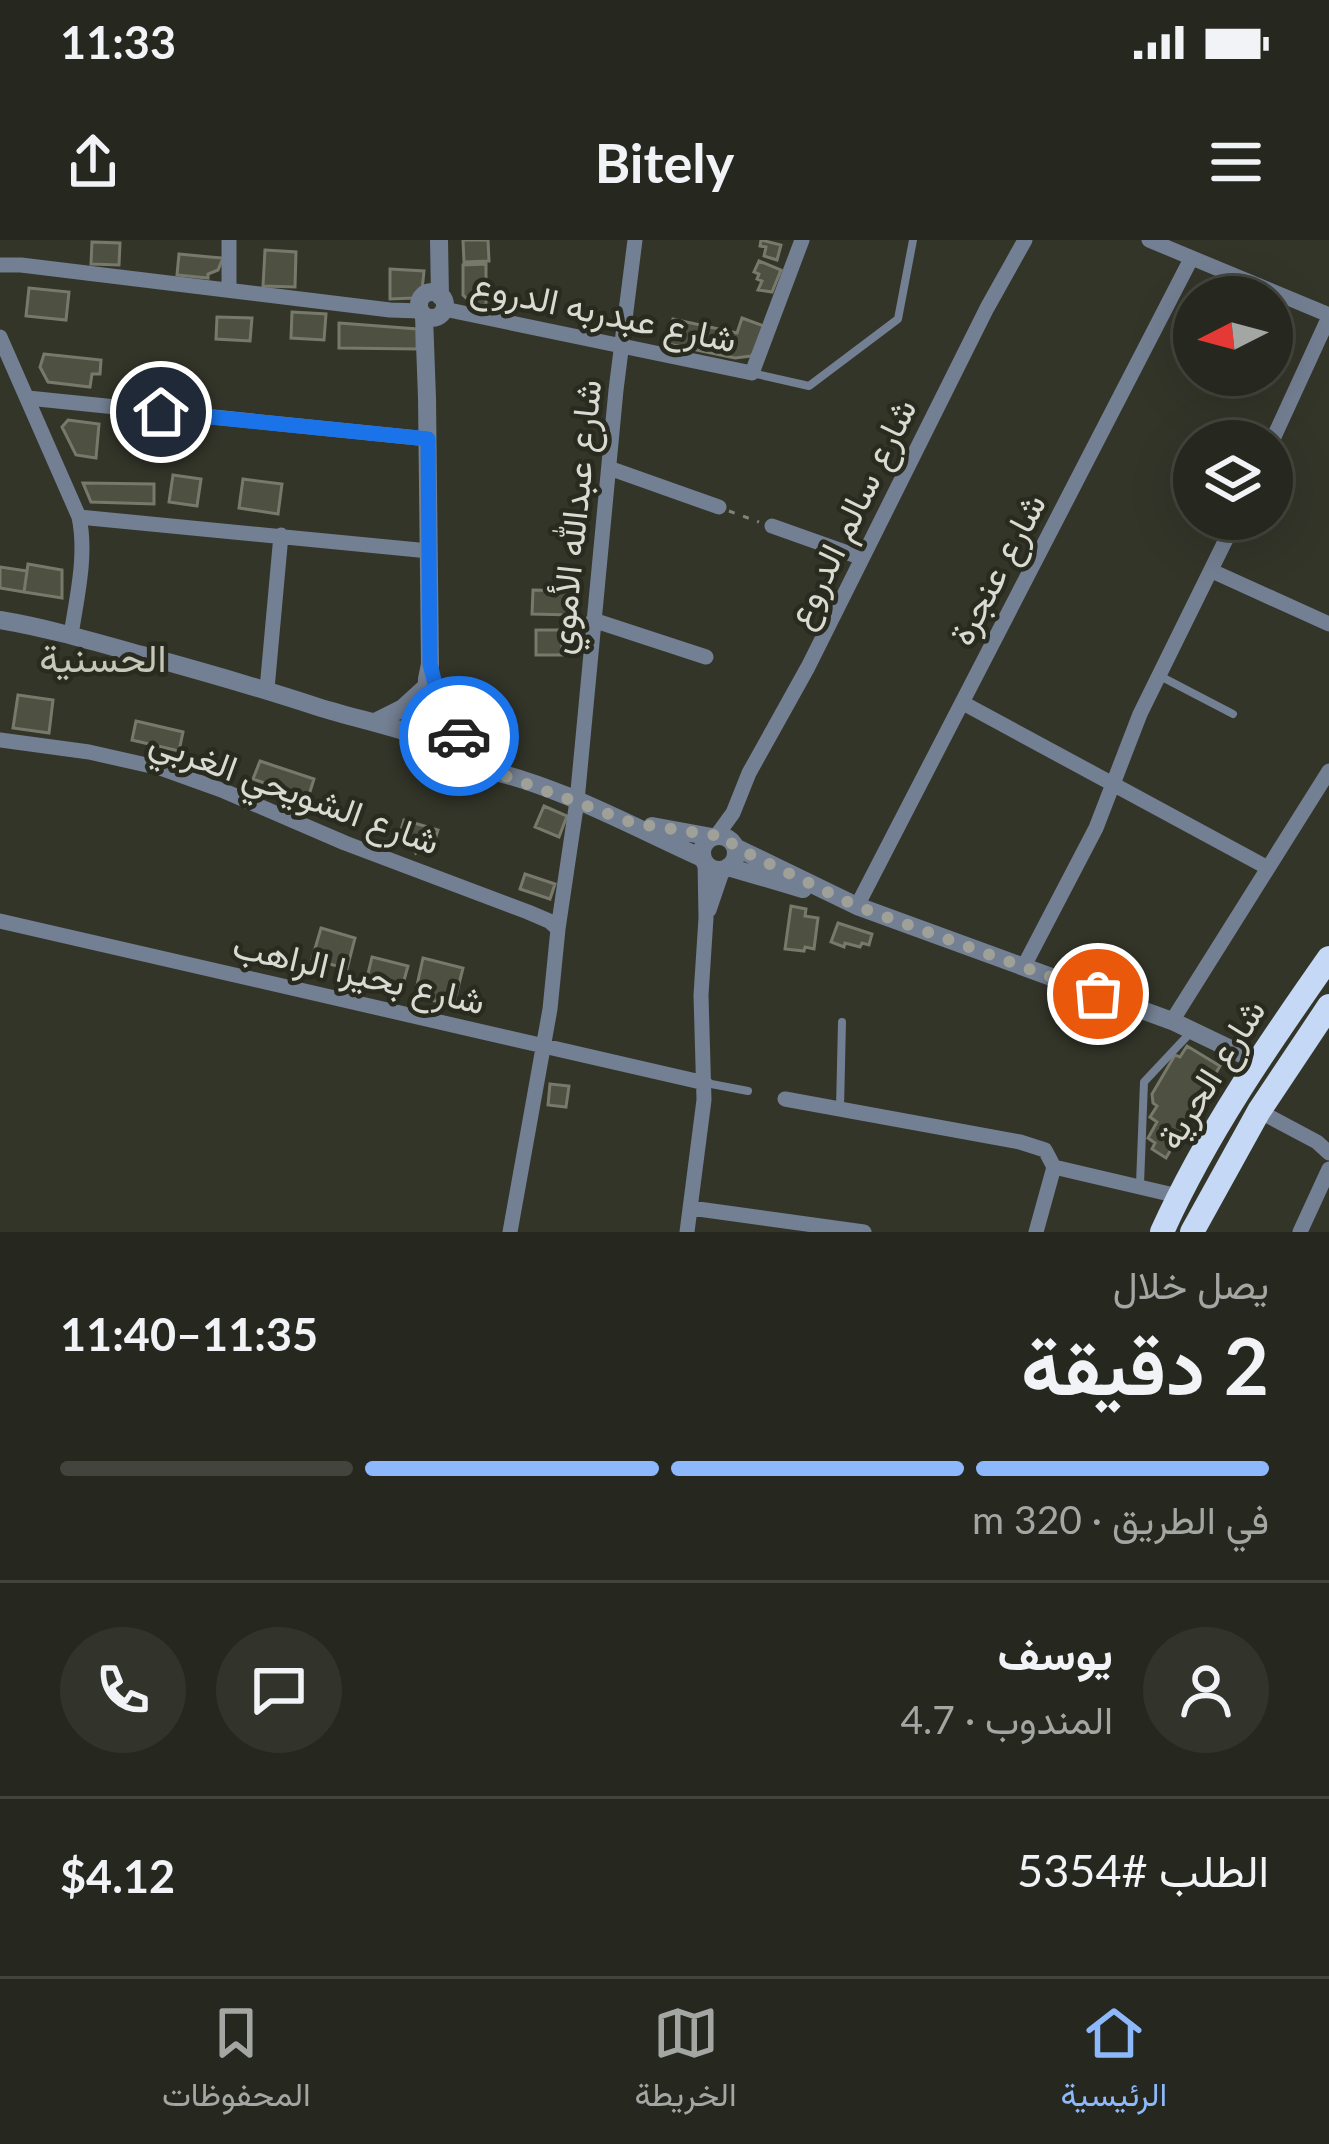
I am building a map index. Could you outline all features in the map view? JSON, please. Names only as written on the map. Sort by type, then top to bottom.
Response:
[{"type":"highway","name":"شارع الحرية","points":[[1162,1232],[1178,1196],[1258,1062],[1329,958]]},
{"type":"highway","name":"شارع الحرية","points":[[1192,1232],[1258,1111],[1329,1006]]},
{"type":"street","points":[[229,240],[229,290]]},
{"type":"street","points":[[430,746],[428,398],[436,240]]},
{"type":"street","name":"شارع عبدالله الأموي","points":[[510,1232],[553,993],[635,240]]},
{"type":"street","points":[[752,373],[802,240]]},
{"type":"street","name":"شارع سالم الدروع","points":[[724,841],[748,773],[808,667],[1025,240]]},
{"type":"street","points":[[1150,240],[1329,316],[1282,420]]},
{"type":"street","name":"شارع عنجرة","points":[[856,906],[1191,259]]},
{"type":"street","name":"شارع عبدربه الدروع","points":[[0,261],[366,306],[430,306],[752,373]]},
{"type":"street","points":[[0,338],[79,517],[83,536],[80,584],[71,635]]},
{"type":"street","points":[[28,398],[428,439]]},
{"type":"street","points":[[609,468],[719,507]]},
{"type":"street","points":[[79,517],[428,551]]},
{"type":"street","points":[[772,526],[862,558]]},
{"type":"street","points":[[267,689],[281,535]]},
{"type":"street","points":[[1024,966],[1096,827],[1159,676],[1227,540]]},
{"type":"street","points":[[1213,571],[1329,624]]},
{"type":"street","points":[[6,620],[368,719],[633,823],[715,864],[831,895]]},
{"type":"street","points":[[593,620],[706,657]]},
{"type":"street","points":[[368,719],[403,708],[431,688]]},
{"type":"street","points":[[431,688],[482,765]]},
{"type":"street","points":[[962,703],[1268,868]]},
{"type":"street","name":"شارع الشويحي الغربي","points":[[0,740],[160,768],[484,894],[558,929]]},
{"type":"street","points":[[1172,1021],[1329,771]]},
{"type":"street","points":[[633,823],[724,841],[856,906],[1172,1021],[1258,1062]]},
{"type":"street","points":[[687,1232],[705,1083],[701,995],[715,864],[705,842],[724,841]]},
{"type":"street","points":[[715,864],[735,860],[724,841]]},
{"type":"street","name":"شارع بحيرا الراهب","points":[[0,921],[705,1083]]},
{"type":"street","points":[[785,1099],[1045,1150],[1054,1167],[1036,1232]]},
{"type":"street","points":[[1258,1111],[1329,1153]]},
{"type":"street","points":[[1054,1167],[1178,1196]]},
{"type":"street","points":[[1300,1232],[1329,1169]]},
{"type":"street","points":[[691,1208],[865,1232]]},
{"type":"lane","points":[[752,373],[809,386],[898,319],[913,240]]},
{"type":"lane","points":[[1159,676],[1233,714]]},
{"type":"lane","points":[[840,1110],[842,1022]]},
{"type":"lane","points":[[1139,1188],[1144,1082],[1192,1030]]},
{"type":"lane","points":[[705,1083],[748,1091]]},
{"type":"path","points":[[719,507],[772,526]]},
{"type":"building","points":[[463,240],[488,240],[489,261],[464,262]]},
{"type":"building","points":[[761,240],[781,245],[777,260],[764,256],[766,247],[760,246]]},
{"type":"building","points":[[92,242],[120,243],[119,265],[91,264]]},
{"type":"building","points":[[265,250],[296,252],[295,287],[263,286]]},
{"type":"building","points":[[179,254],[223,258],[208,278],[177,275]]},
{"type":"building","points":[[759,261],[781,270],[772,292],[758,290],[762,281],[754,272]]},
{"type":"building","points":[[486,264],[486,307],[476,307],[463,295],[463,265]]},
{"type":"building","points":[[390,269],[424,271],[422,290],[414,298],[390,299]]},
{"type":"building","points":[[29,288],[69,292],[66,320],[26,316]]},
{"type":"building","points":[[292,312],[326,314],[324,340],[291,338]]},
{"type":"building","points":[[217,317],[252,318],[250,341],[216,339]]},
{"type":"building","points":[[742,318],[764,326],[751,356],[735,358],[668,344],[673,319],[737,333]]},
{"type":"building","points":[[339,323],[417,329],[417,349],[339,348]]},
{"type":"building","points":[[44,354],[101,360],[100,374],[92,374],[90,387],[48,382],[40,367]]},
{"type":"building","points":[[68,420],[99,424],[96,458],[76,455],[62,427]]},
{"type":"building","points":[[173,475],[201,479],[197,506],[169,502]]},
{"type":"building","points":[[243,479],[282,484],[278,514],[239,508]]},
{"type":"building","points":[[83,483],[154,484],[154,504],[91,502]]},
{"type":"building","points":[[28,564],[62,570],[62,598],[24,592]]},
{"type":"building","points":[[0,567],[27,571],[24,592],[0,588]]},
{"type":"building","points":[[533,590],[572,591],[572,615],[532,614]]},
{"type":"building","points":[[536,630],[562,630],[562,655],[536,655]]},
{"type":"building","points":[[18,695],[53,700],[49,733],[13,728]]},
{"type":"building","points":[[136,721],[183,732],[179,751],[132,740]]},
{"type":"building","points":[[260,761],[314,779],[308,798],[253,779]]},
{"type":"building","points":[[544,806],[567,816],[559,837],[535,827]]},
{"type":"building","points":[[404,820],[438,830],[431,852],[416,853],[414,846],[404,844],[406,835],[400,833]]},
{"type":"building","points":[[525,874],[555,884],[550,899],[520,889]]},
{"type":"building","points":[[791,906],[818,918],[814,949],[785,949]]},
{"type":"building","points":[[838,923],[872,934],[869,945],[845,943],[844,947],[831,942]]},
{"type":"building","points":[[321,928],[355,938],[347,969],[312,959]]},
{"type":"building","points":[[372,957],[408,966],[401,991],[366,982]]},
{"type":"building","points":[[423,958],[463,968],[455,1000],[440,996],[439,1002],[431,1000],[433,995],[416,990]]},
{"type":"building","points":[[1187,1046],[1220,1066],[1166,1158],[1152,1149],[1155,1143],[1148,1138],[1157,1122],[1150,1117],[1157,1106],[1152,1094],[1175,1055],[1180,1057]]},
{"type":"building","points":[[550,1084],[569,1086],[566,1107],[548,1105]]},
{"type":"way so far","points":[[459,736],[474,759],[489,770],[633,823],[726,837],[735,847],[856,906],[1098,994]]},
{"type":"district","name":"الحسنية","points":[[103,658]]},
{"type":"route","points":[[161,412],[428,439],[430,664],[459,736]]}]
